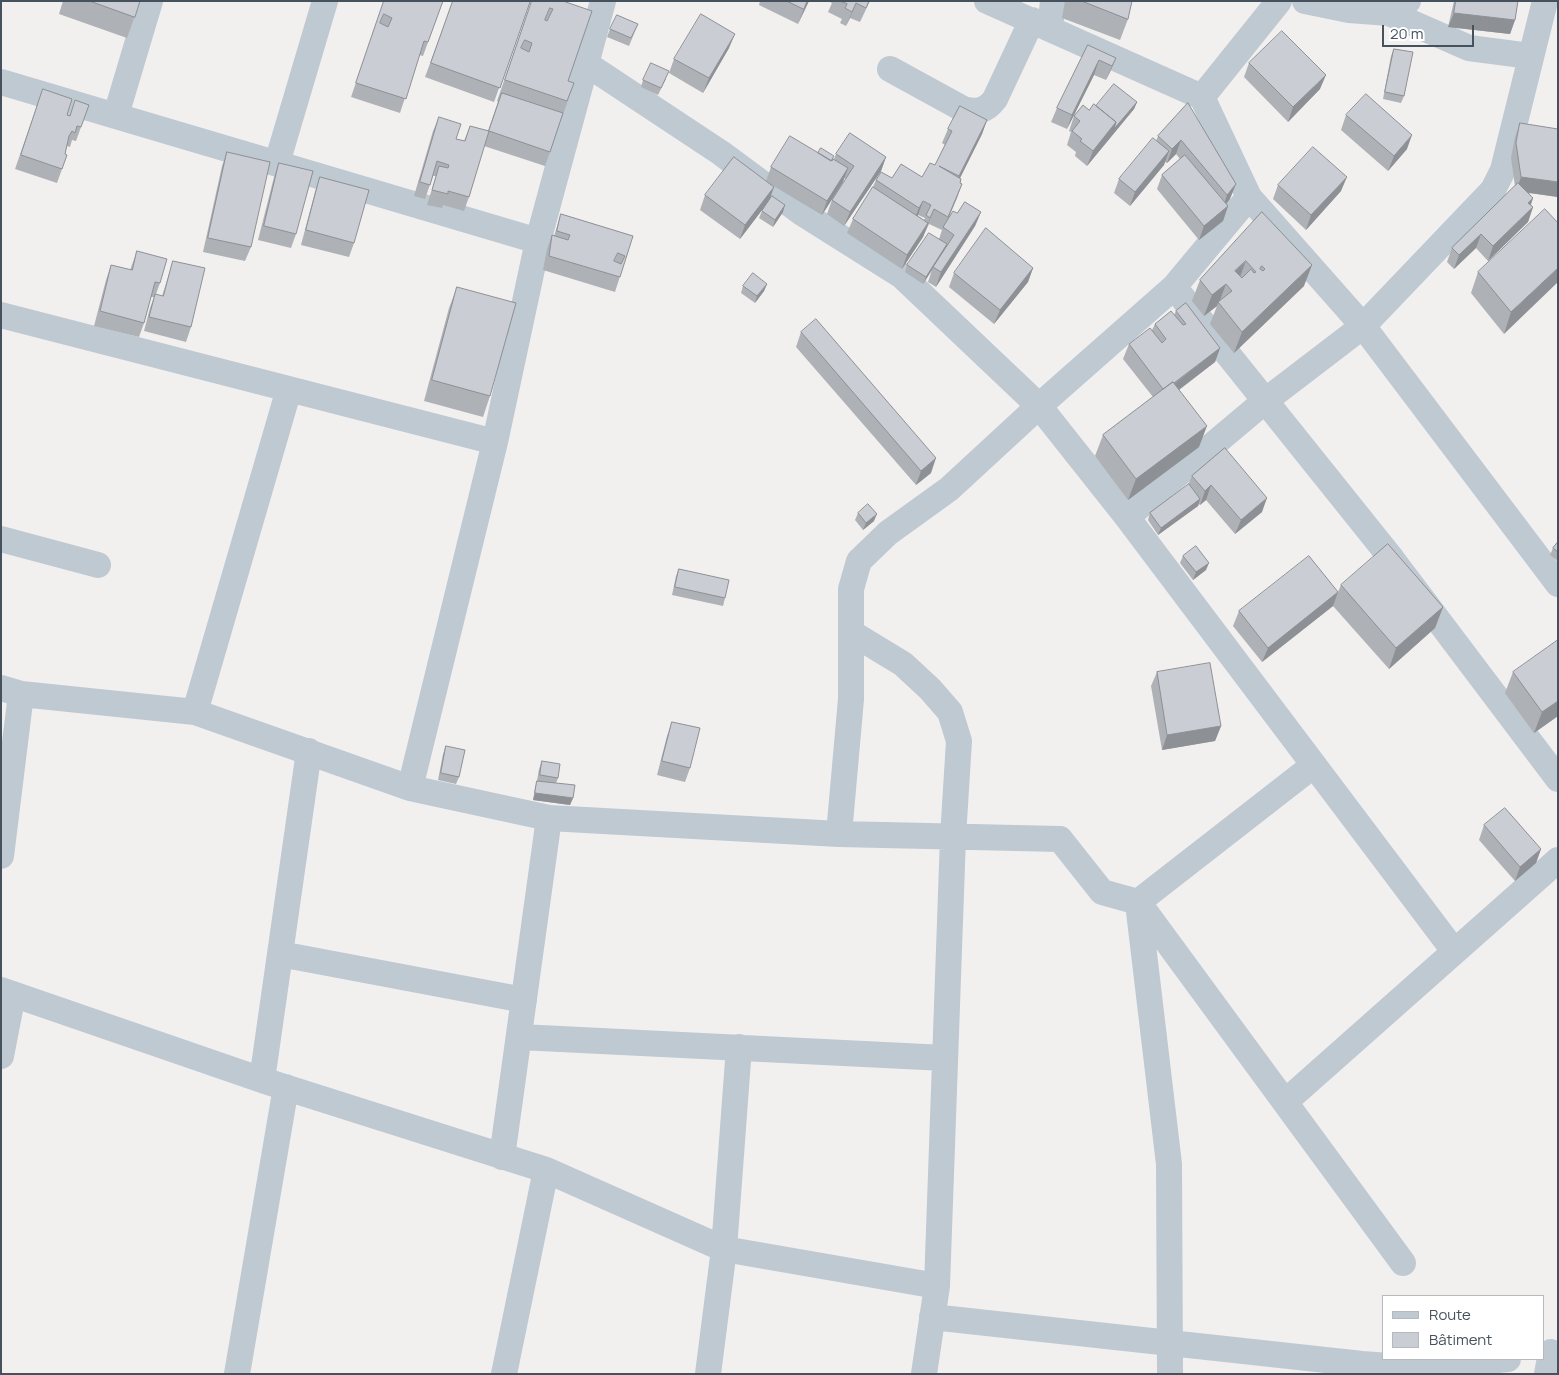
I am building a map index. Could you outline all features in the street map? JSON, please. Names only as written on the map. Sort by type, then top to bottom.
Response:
[{"type":"street","points":[[116,116],[150,1]]},
{"type":"street","points":[[277,163],[325,1]]},
{"type":"street","points":[[987,1],[1202,97],[1249,197],[1363,326],[1558,584]]},
{"type":"street","points":[[890,69],[963,109],[972,112],[981,111],[996,99],[1041,25],[1053,1]]},
{"type":"street","points":[[1202,97],[1279,1]]},
{"type":"street","points":[[1305,1],[1350,10],[1399,7],[1469,48],[1530,56]]},
{"type":"street","points":[[1127,517],[1265,401],[1363,326],[1499,182],[1545,1]]},
{"type":"street","points":[[410,788],[495,442],[538,241],[585,63],[593,13]]},
{"type":"street","points":[[585,63],[721,153],[802,213],[902,276],[1039,406],[1127,517],[1454,951]]},
{"type":"street","points":[[1,82],[538,241]]},
{"type":"street","points":[[839,834],[852,700],[851,589],[859,561],[888,533],[949,489],[1039,406],[1174,287],[1249,197]]},
{"type":"street","points":[[1174,287],[1392,559],[1558,779]]},
{"type":"street","points":[[1,315],[495,442]]},
{"type":"street","points":[[195,712],[289,389]]},
{"type":"street","points":[[1,539],[98,565]]},
{"type":"street","points":[[852,633],[903,664],[930,689],[950,712],[959,741],[953,837],[937,1286],[924,1374]]},
{"type":"street","points":[[1,856],[11,691],[195,712],[410,788],[548,818],[839,834],[1060,839],[1102,892],[1138,902],[1403,1263]]},
{"type":"street","points":[[262,1080],[309,751]]},
{"type":"street","points":[[1138,902],[1314,765]]},
{"type":"street","points":[[502,1157],[520,1037],[548,818]]},
{"type":"street","points":[[1285,1102],[1454,951],[1554,871]]},
{"type":"street","points":[[1138,902],[1169,1164],[1170,1374]]},
{"type":"street","points":[[280,954],[524,1000]]},
{"type":"street","points":[[1,1056],[7,992],[262,1080],[546,1170],[724,1249],[937,1286]]},
{"type":"street","points":[[520,1037],[945,1058]]},
{"type":"street","points":[[708,1374],[724,1249],[739,1047]]},
{"type":"street","points":[[238,1374],[286,1087]]},
{"type":"street","points":[[504,1374],[546,1170]]},
{"type":"street","points":[[932,1317],[1362,1364],[1416,1368],[1498,1360]]},
{"type":"building","points":[[90,1],[140,1],[135,17]]},
{"type":"building","points":[[384,1],[443,1],[428,42],[424,41],[406,99],[356,83]],"holes":[[[384,14],[392,18],[388,27],[380,23]]]},
{"type":"building","points":[[453,1],[530,2],[500,88],[431,63]]},
{"type":"building","points":[[532,1],[563,1],[592,11],[568,81],[574,83],[567,101],[505,80]],"holes":[[[550,8],[553,9],[547,21],[545,20]],[[525,40],[532,43],[529,52],[521,48]]]},
{"type":"building","points":[[787,1],[807,1],[804,9]]},
{"type":"building","points":[[840,1],[869,1],[866,8],[856,3],[852,12],[845,8],[847,4]]},
{"type":"building","points":[[1082,1],[1132,1],[1128,19]]},
{"type":"building","points":[[1456,1],[1518,1],[1515,20],[1454,13]]},
{"type":"building","points":[[701,14],[735,34],[709,78],[674,59]]},
{"type":"building","points":[[617,15],[638,24],[631,38],[610,29]]},
{"type":"building","points":[[1282,31],[1326,75],[1293,107],[1249,63]]},
{"type":"building","points":[[1088,45],[1116,58],[1112,66],[1099,60],[1072,115],[1057,108]]},
{"type":"building","points":[[1394,49],[1413,52],[1404,96],[1385,92]]},
{"type":"building","points":[[651,63],[669,71],[661,88],[643,80]]},
{"type":"building","points":[[1114,84],[1137,102],[1114,129],[1116,122],[1096,106]]},
{"type":"building","points":[[43,89],[72,99],[67,115],[70,116],[75,100],[89,105],[81,127],[77,126],[75,133],[72,131],[69,136],[65,154],[67,155],[62,169],[21,155]]},
{"type":"building","points":[[502,93],[563,113],[550,152],[489,131]]},
{"type":"building","points":[[1366,94],[1412,135],[1394,156],[1346,115]]},
{"type":"building","points":[[1188,103],[1236,184],[1227,195],[1181,140],[1172,149],[1158,136]]},
{"type":"building","points":[[1094,104],[1116,122],[1093,151],[1080,141],[1082,139],[1072,131],[1080,121],[1074,116],[1083,105],[1089,110]]},
{"type":"building","points":[[960,106],[987,120],[959,176],[939,166],[961,179],[960,183],[962,184],[948,217],[934,209],[930,218],[926,215],[931,205],[923,201],[919,208],[876,180],[881,172],[892,178],[901,164],[922,177],[930,163],[935,165],[952,131],[948,129]]},
{"type":"building","points":[[439,117],[461,124],[456,139],[465,141],[470,126],[489,131],[469,197],[448,191],[448,194],[432,190],[439,166],[448,168],[449,165],[437,161],[430,185],[420,182]]},
{"type":"building","points":[[1520,123],[1558,129],[1558,182],[1521,177],[1516,143]]},
{"type":"building","points":[[850,133],[886,157],[850,212],[832,200],[854,166],[836,154]]},
{"type":"building","points":[[790,136],[832,161],[833,159],[848,168],[827,201],[771,167]]},
{"type":"building","points":[[1153,138],[1169,151],[1135,192],[1119,179]]},
{"type":"building","points":[[1313,147],[1347,177],[1311,215],[1278,185]]},
{"type":"building","points":[[821,148],[834,156],[831,161],[818,153]]},
{"type":"building","points":[[227,152],[270,162],[251,247],[208,238]]},
{"type":"building","points":[[1185,155],[1228,206],[1204,226],[1162,175]]},
{"type":"building","points":[[734,157],[774,187],[745,225],[705,195]]},
{"type":"building","points":[[279,163],[313,171],[296,234],[264,226]]},
{"type":"building","points":[[320,177],[369,190],[354,243],[306,230]]},
{"type":"building","points":[[1518,183],[1533,198],[1528,203],[1533,207],[1493,246],[1481,234],[1459,255],[1452,248]]},
{"type":"building","points":[[873,187],[928,223],[907,255],[853,219]]},
{"type":"building","points":[[772,196],[785,205],[775,220],[762,211]]},
{"type":"building","points":[[965,202],[981,212],[941,272],[933,267],[954,235],[943,227],[953,211],[957,213]]},
{"type":"building","points":[[1545,209],[1558,223],[1558,268],[1511,312],[1478,272]]},
{"type":"building","points":[[1262,212],[1312,265],[1242,332],[1218,302],[1232,291],[1226,284],[1212,295],[1200,280]],"holes":[[[1246,261],[1256,272],[1254,273],[1251,269],[1242,278],[1235,271]]]},
{"type":"building","points":[[561,214],[633,236],[620,277],[549,256],[552,235],[568,240],[570,235],[557,231]],"holes":[[[618,253],[625,256],[621,264],[614,261]]]},
{"type":"building","points":[[986,228],[1033,268],[1000,310],[954,273]]},
{"type":"building","points":[[929,233],[947,244],[926,277],[907,265]]},
{"type":"building","points":[[137,251],[167,259],[160,283],[155,282],[144,323],[100,311],[111,265],[132,270]]},
{"type":"building","points":[[173,261],[205,268],[191,327],[149,317],[155,294],[163,296]]},
{"type":"building","points":[[753,273],[767,284],[757,296],[743,286]]},
{"type":"building","points":[[457,287],[516,303],[490,396],[432,380]]},
{"type":"building","points":[[1186,303],[1220,348],[1174,383],[1163,389],[1129,344],[1150,328],[1162,343],[1166,339],[1155,324],[1171,311],[1183,325],[1186,324],[1176,311]]},
{"type":"building","points":[[816,319],[936,458],[921,471],[801,332]]},
{"type":"building","points":[[1173,382],[1207,426],[1136,479],[1103,435]]},
{"type":"building","points":[[1225,448],[1267,498],[1241,520],[1211,485],[1205,491],[1192,476]]},
{"type":"building","points":[[1189,484],[1200,499],[1161,528],[1150,513]]},
{"type":"building","points":[[868,504],[877,514],[866,523],[858,513]]},
{"type":"building","points":[[1558,542],[1558,552],[1553,548]]},
{"type":"building","points":[[1388,544],[1443,607],[1396,648],[1341,585]]},
{"type":"building","points":[[1196,546],[1209,563],[1196,572],[1183,556]]},
{"type":"building","points":[[1309,556],[1338,592],[1268,648],[1239,611]]},
{"type":"building","points":[[679,569],[729,580],[725,598],[675,587]]},
{"type":"building","points":[[1558,640],[1558,701],[1542,712],[1513,672]]},
{"type":"building","points":[[1210,663],[1221,726],[1167,735],[1157,672]]},
{"type":"building","points":[[672,722],[700,728],[690,768],[662,761]]},
{"type":"building","points":[[446,746],[465,750],[459,777],[441,773]]},
{"type":"building","points":[[542,761],[560,764],[558,778],[540,775]]},
{"type":"building","points":[[537,781],[575,785],[573,798],[535,793]]},
{"type":"building","points":[[1505,808],[1541,849],[1520,867],[1484,825]]}]
